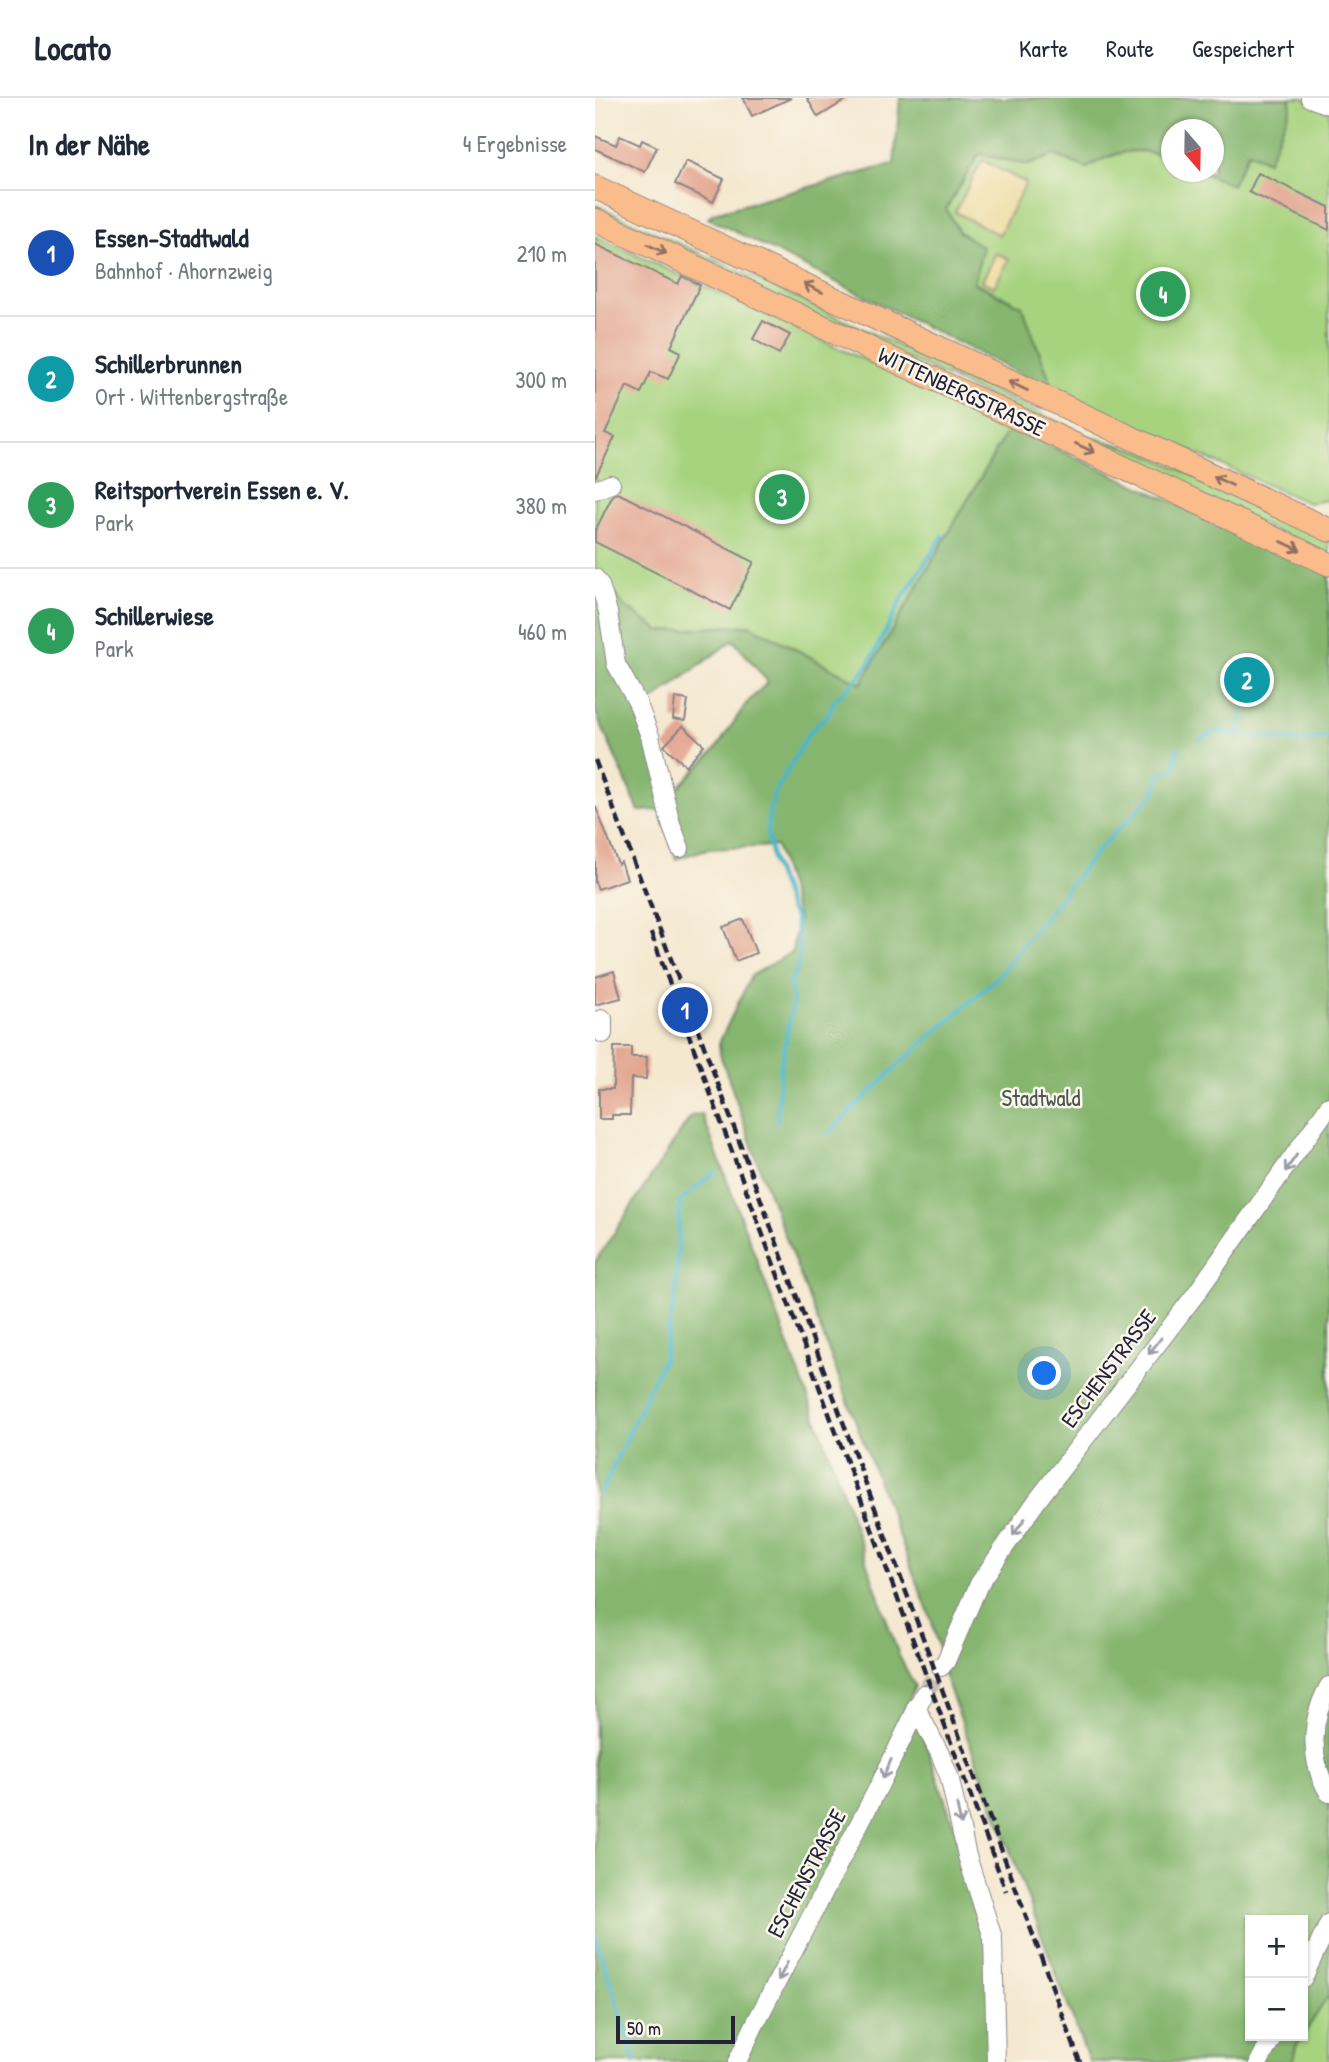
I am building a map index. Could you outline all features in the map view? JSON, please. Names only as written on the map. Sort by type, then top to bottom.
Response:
[{"type":"main road","name":"WITTENBERGSTRASSE","points":[[595,187],[1329,530]]},
{"type":"main road","name":"WITTENBERGSTRASSE","points":[[595,220],[1329,564]]},
{"type":"street","points":[[1310,98],[1329,105]]},
{"type":"street","points":[[595,578],[600,585],[608,612],[616,664],[637,702],[650,736],[671,824],[680,848]]},
{"type":"street","name":"ESCHENSTRASSE","points":[[941,1667],[979,1584],[1036,1502],[1195,1295],[1329,1106]]},
{"type":"street","points":[[1329,1686],[1317,1719],[1314,1743],[1317,1771],[1329,1793]]},
{"type":"street","name":"ESCHENSTRASSE","points":[[737,2062],[880,1784],[920,1700],[949,1776],[967,1856],[993,1937],[996,2062]]},
{"type":"street","points":[[1308,1967],[1329,1923]]},
{"type":"street","points":[[1259,2062],[1270,2041]]},
{"type":"green space","points":[[900,98],[1289,98],[1291,107],[1268,161],[1248,152],[1232,185],[1224,182],[1224,119],[1161,119],[1161,155],[1149,152],[1128,152],[1108,157],[1087,168],[1054,155],[1028,165],[979,154],[946,209],[959,232],[983,247],[974,283],[1022,306],[1054,391],[708,218],[714,213],[894,164]]},
{"type":"green space","points":[[1289,98],[1303,98],[1329,108],[1329,500],[1308,503],[1054,391],[1022,306],[974,282],[959,232],[946,209],[979,154],[1028,165],[1054,155],[1087,168],[1118,154],[1149,152],[1161,155],[1161,182],[1224,181],[1232,184],[1248,152],[1267,161],[1291,101]]},
{"type":"green space","points":[[595,205],[1088,436],[1141,451],[1329,539],[1329,556],[595,212]]},
{"type":"green space","points":[[595,236],[1010,427],[861,684],[750,625],[660,631],[623,605],[595,568]]},
{"type":"green space","name":"Stadtwald","points":[[1010,427],[1329,574],[1329,1995],[1308,2027],[1308,1915],[1245,1915],[1245,2041],[1299,2041],[1292,2062],[1089,2062],[945,1677],[932,1622],[766,1186],[720,1054],[719,1043],[751,976],[792,952],[798,918],[776,846],[707,849],[676,859],[660,810],[639,811],[595,711],[595,585],[604,580],[623,605],[660,631],[750,625],[861,684]],"holes":[[[733,640],[768,682],[746,704],[716,749],[671,795],[647,705]]]},
{"type":"green space","points":[[702,1114],[832,1461],[899,1656],[915,1686],[905,1709],[921,1730],[992,1937],[995,2062],[595,2062],[595,1262],[691,1116]]},
{"type":"green space","points":[[1329,1995],[1329,2062],[1292,2062],[1299,2041],[1308,2041],[1308,2027]]},
{"type":"sand","points":[[982,160],[1026,183],[999,235],[955,212]]},
{"type":"sand","points":[[996,253],[1009,259],[994,287],[982,281]]},
{"type":"building","points":[[743,98],[791,98],[752,116]]},
{"type":"building","points":[[807,98],[849,98],[818,117]]},
{"type":"building","points":[[595,136],[616,145],[620,136],[640,145],[642,140],[657,147],[645,172],[595,149]]},
{"type":"building","points":[[686,161],[724,179],[713,202],[675,184]]},
{"type":"building","points":[[1258,173],[1329,207],[1329,230],[1249,192]]},
{"type":"building","points":[[595,244],[678,284],[682,276],[700,285],[671,347],[681,352],[668,379],[651,372],[641,393],[627,386],[605,433],[615,437],[595,478]]},
{"type":"building","points":[[763,321],[790,335],[779,354],[753,339]]},
{"type":"building","points":[[618,493],[754,562],[730,610],[595,542],[595,531],[613,495]]},
{"type":"building","points":[[675,698],[688,700],[685,721],[673,719]]},
{"type":"building","points":[[683,726],[704,745],[686,766],[664,746]]},
{"type":"building","points":[[595,805],[618,864],[621,862],[627,879],[598,889],[595,882]]},
{"type":"building","points":[[743,919],[756,953],[736,961],[723,927]]},
{"type":"building","points":[[614,971],[621,998],[595,1005],[595,977]]},
{"type":"building","points":[[614,1047],[631,1047],[631,1057],[647,1057],[646,1079],[631,1078],[630,1115],[612,1115],[612,1119],[599,1119],[599,1089],[613,1089]]},
{"type":"waterway","points":[[777,1121],[780,1070],[793,1002],[790,982],[797,970],[800,951],[795,916],[773,864],[767,832],[769,814],[776,791],[809,733],[830,712],[833,702],[859,677],[870,662],[903,597],[943,536]]},
{"type":"waterway","points":[[1201,739],[1217,731],[1238,734],[1245,707]]},
{"type":"waterway","points":[[1238,734],[1297,741],[1329,737]]},
{"type":"waterway","points":[[828,1133],[904,1060],[998,977],[1095,853],[1155,793],[1159,775],[1176,767],[1176,752],[1179,748]]},
{"type":"waterway","points":[[601,1493],[663,1359],[676,1293],[680,1201],[715,1172]]},
{"type":"waterway","points":[[595,1935],[634,2062]]},
{"type":"tunnel","points":[[924,1694],[941,1667]]},
{"type":"railway","points":[[595,760],[695,1022],[1080,2062]]},
{"type":"railway","points":[[651,933],[1006,1891]]},
{"type":"place","name":"Schillerwiese","points":[[1163,294]]},
{"type":"place","name":"Reitsportverein Essen e. V.","points":[[782,497]]},
{"type":"place","name":"Schillerbrunnen","points":[[1247,680]]},
{"type":"place","name":"Essen-Stadtwald","points":[[685,1010]]}]
